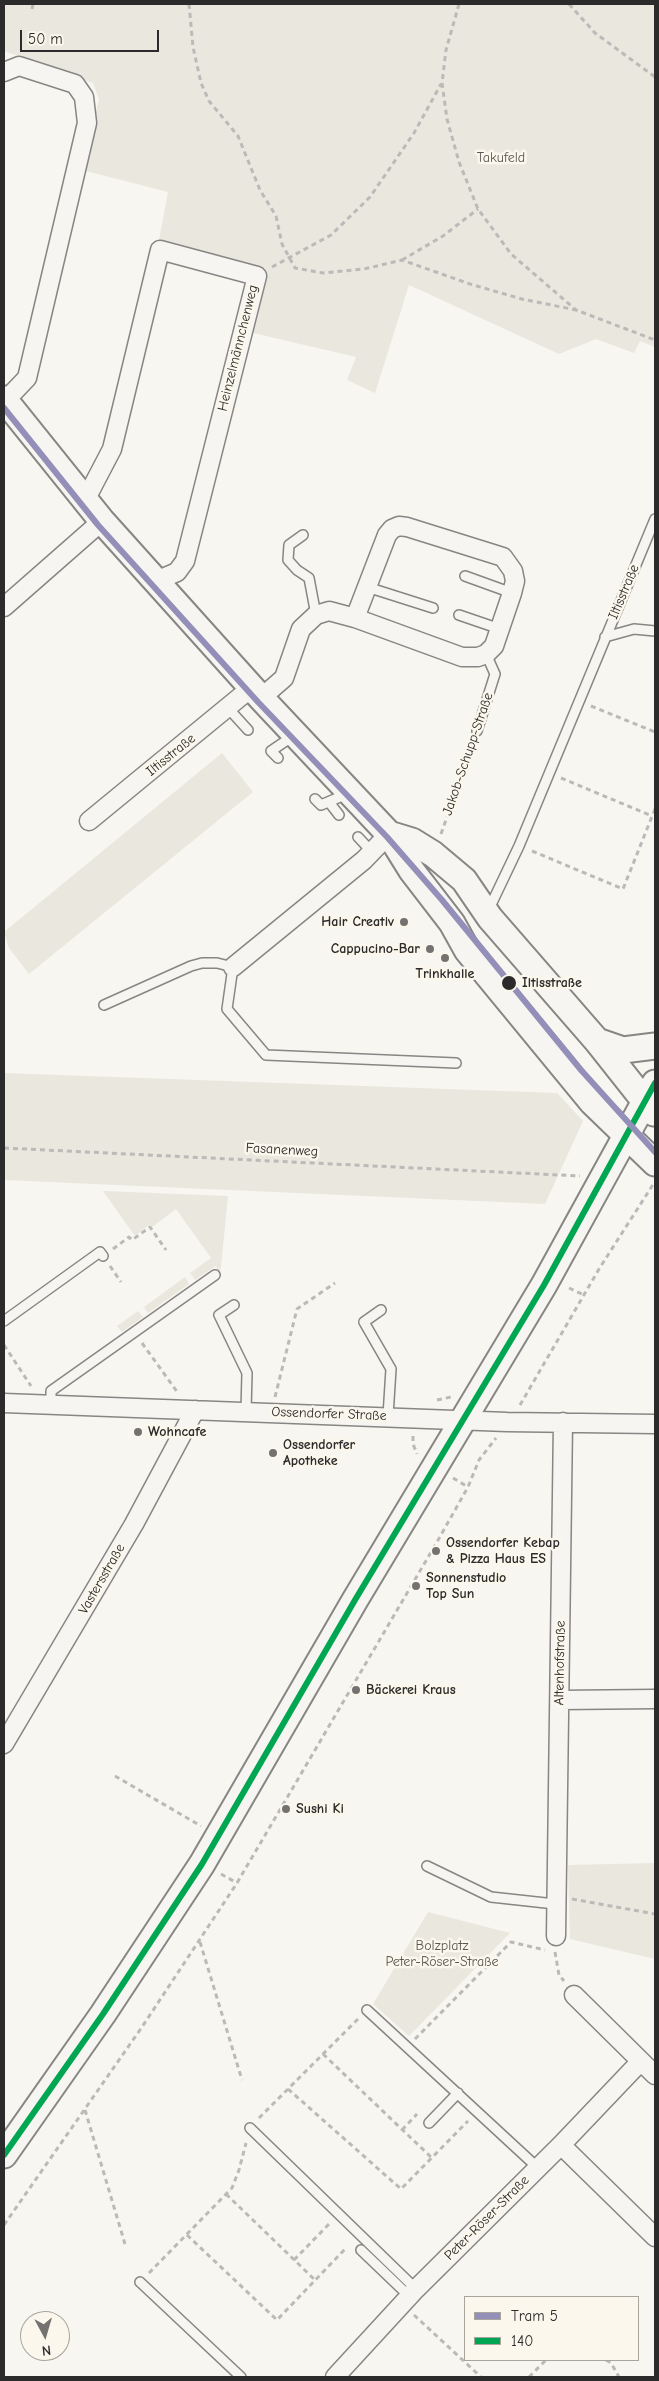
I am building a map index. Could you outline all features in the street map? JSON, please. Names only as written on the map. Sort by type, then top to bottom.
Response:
[{"type":"street","points":[[4,72],[18,66],[75,84],[84,97],[87,123],[28,378],[5,400],[102,521],[295,734],[340,797],[389,834],[412,841],[433,854],[464,880],[486,914],[597,1041],[652,1099],[627,1136],[589,1185]]},
{"type":"street","name":"Heinzelmännchenweg","points":[[84,498],[112,449],[160,250],[257,276],[184,561],[178,572],[156,581]]},
{"type":"street","points":[[4,607],[102,521]]},
{"type":"street","points":[[256,693],[284,678],[301,629],[316,615],[329,611],[355,618],[462,657],[478,657],[486,654],[494,646],[512,593],[515,580],[513,571],[502,557],[406,526],[392,529],[386,534],[355,618]]},
{"type":"street","name":"Iltisstraße","points":[[89,821],[228,708],[256,693]]},
{"type":"street","points":[[234,967],[372,852],[389,834]]},
{"type":"street","points":[[389,834],[412,871],[452,923],[467,950],[592,1102],[655,1163]]},
{"type":"street","points":[[597,1041],[623,1050],[655,1046]]},
{"type":"street","points":[[4,2155],[104,2014],[202,1864],[359,1592],[463,1420],[603,1160],[604,1137],[592,1102]]},
{"type":"street","name":"Ossendorfer Straße","points":[[4,1402],[508,1422],[655,1424]]},
{"type":"street","name":"Vastersstraße","points":[[4,1744],[134,1524],[188,1409]]},
{"type":"street","name":"Altenhofstraße","points":[[555,1944],[563,1422]]},
{"type":"street","points":[[560,1700],[655,1699]]},
{"type":"street","points":[[574,1995],[655,2074]]},
{"type":"street","name":"Peter-Röser-Straße","points":[[335,2377],[409,2296],[538,2168],[641,2061]]},
{"type":"street","points":[[560,2145],[655,2237]]},
{"type":"lane","name":"Iltisstraße","points":[[486,914],[519,846],[655,519]]},
{"type":"lane","points":[[303,535],[289,545],[288,560],[297,570],[309,578],[316,615]]},
{"type":"lane","points":[[465,576],[512,593]]},
{"type":"lane","points":[[367,587],[433,608]]},
{"type":"lane","points":[[460,615],[500,628]]},
{"type":"lane","name":"Iltisstraße","points":[[605,637],[634,629],[655,631]]},
{"type":"lane","name":"Jakob-Schupp-Straße","points":[[477,730],[495,674],[486,654]]},
{"type":"lane","points":[[228,708],[248,730]]},
{"type":"lane","points":[[272,752],[295,734]]},
{"type":"lane","points":[[315,799],[321,806],[340,797],[339,815]]},
{"type":"lane","points":[[358,838],[372,852]]},
{"type":"lane","points":[[104,1005],[190,966],[217,963],[234,967],[226,1009],[266,1056],[456,1063]]},
{"type":"lane","points":[[4,1321],[100,1252],[103,1256]]},
{"type":"lane","points":[[51,1404],[51,1391],[215,1275]]},
{"type":"lane","points":[[234,1305],[219,1315],[247,1373],[246,1411]]},
{"type":"lane","points":[[381,1310],[364,1322],[391,1369],[388,1416]]},
{"type":"lane","points":[[426,1866],[491,1897],[555,1900]]},
{"type":"lane","points":[[367,2010],[538,2168]]},
{"type":"lane","points":[[429,2123],[458,2093]]},
{"type":"lane","points":[[250,2128],[360,2234],[409,2296]]},
{"type":"lane","points":[[361,2250],[409,2296]]},
{"type":"lane","points":[[140,2282],[241,2377]]},
{"type":"path","points":[[32,9],[33,4]]},
{"type":"path","points":[[189,4],[193,47],[201,83],[209,101],[238,136],[260,190],[276,216],[288,258],[295,268],[323,273],[364,269],[402,260],[444,236],[478,209]]},
{"type":"path","points":[[459,4],[446,50],[442,83],[447,119],[458,162],[478,209],[512,254],[576,310]]},
{"type":"path","points":[[570,4],[595,33],[655,77]]},
{"type":"path","points":[[257,276],[331,234],[370,197],[414,133],[442,83]]},
{"type":"path","points":[[402,260],[513,296],[576,310],[655,340]]},
{"type":"path","points":[[579,702],[655,732]]},
{"type":"path","name":"Jakob-Schupp-Straße","points":[[433,854],[477,730]]},
{"type":"path","points":[[549,773],[652,816]]},
{"type":"path","points":[[519,846],[623,889],[655,809]]},
{"type":"path","name":"Fasanenweg","points":[[4,1148],[559,1175],[589,1185]]},
{"type":"path","points":[[4,2225],[200,1941],[345,1701],[468,1487],[479,1460],[520,1404],[655,1180]]},
{"type":"path","points":[[121,1282],[103,1256],[129,1237],[132,1240],[150,1227],[166,1250]]},
{"type":"path","points":[[274,1412],[275,1397],[297,1310],[335,1283]]},
{"type":"path","points":[[569,1288],[584,1295]]},
{"type":"path","points":[[135,1332],[188,1409]]},
{"type":"path","points":[[4,1345],[33,1389],[33,1404]]},
{"type":"path","points":[[115,1776],[203,1827]]},
{"type":"path","points":[[555,1900],[655,1914]]},
{"type":"path","points":[[200,1941],[242,2080]]},
{"type":"path","points":[[407,2046],[511,1942],[555,1944],[559,1975],[574,1995]]},
{"type":"path","points":[[323,2054],[432,2158]]},
{"type":"path","points":[[288,2089],[401,2189],[478,2112]]},
{"type":"path","points":[[85,2109],[125,2244]]},
{"type":"path","points":[[226,2194],[315,2280]]},
{"type":"path","points":[[294,2260],[338,2214]]},
{"type":"path","points":[[187,2234],[277,2320],[360,2234]]},
{"type":"path","points":[[409,2296],[464,2358]]},
{"type":"path","points":[[467,2361],[481,2377]]},
{"type":"path","points":[[529,2377],[545,2361]]},
{"type":"path","points":[[608,2361],[611,2363],[619,2377]]},
{"type":"green space","name":"Takufeld","points":[[4,4],[655,4],[655,347],[640,341],[634,353],[596,339],[559,354],[409,285],[375,393],[347,380],[356,357],[249,332],[265,268],[159,240],[168,192],[82,170],[99,99],[93,83],[4,51]]},
{"type":"green space","points":[[222,753],[253,792],[29,974],[9,948],[4,932]]},
{"type":"green space","points":[[4,1073],[557,1093],[583,1121],[545,1204],[4,1180]]},
{"type":"green space","points":[[103,1191],[228,1196],[220,1277],[216,1266],[195,1280],[190,1273],[211,1258],[176,1209],[152,1227],[150,1224],[135,1236]]},
{"type":"green space","points":[[185,1277],[189,1284],[148,1313],[144,1307]]},
{"type":"green space","points":[[138,1311],[143,1317],[122,1332],[117,1326]]},
{"type":"green space","points":[[655,1863],[655,1959],[570,1939],[568,1865]]},
{"type":"green space","name":"Bolzplatz Peter-Röser-Straße","points":[[428,1912],[510,1933],[409,2036],[373,2004]]},
{"type":"tram line","name":"5","points":[[4,408],[98,525],[258,702],[387,837],[442,900],[581,1070],[655,1152]]},
{"type":"transit line","name":"140","points":[[4,2155],[103,2014],[202,1864],[355,1600],[544,1285],[655,1083]]},
{"type":"place","name":"Hair Creativ","points":[[404,922]]},
{"type":"place","name":"Cappucino-Bar","points":[[430,949]]},
{"type":"place","name":"Trinkhalle","points":[[445,958]]},
{"type":"place","name":"Iltisstraße","points":[[509,983]]},
{"type":"place","name":"Wohncafe","points":[[138,1432]]},
{"type":"place","name":"Ossendorfer Apotheke","points":[[273,1453]]},
{"type":"place","name":"Ossendorfer Kebap & Pizza Haus ES","points":[[436,1551]]},
{"type":"place","name":"Sonnenstudio Top Sun","points":[[416,1586]]},
{"type":"place","name":"Bäckerei Kraus","points":[[356,1690]]},
{"type":"place","name":"Sushi Ki","points":[[286,1809]]}]
